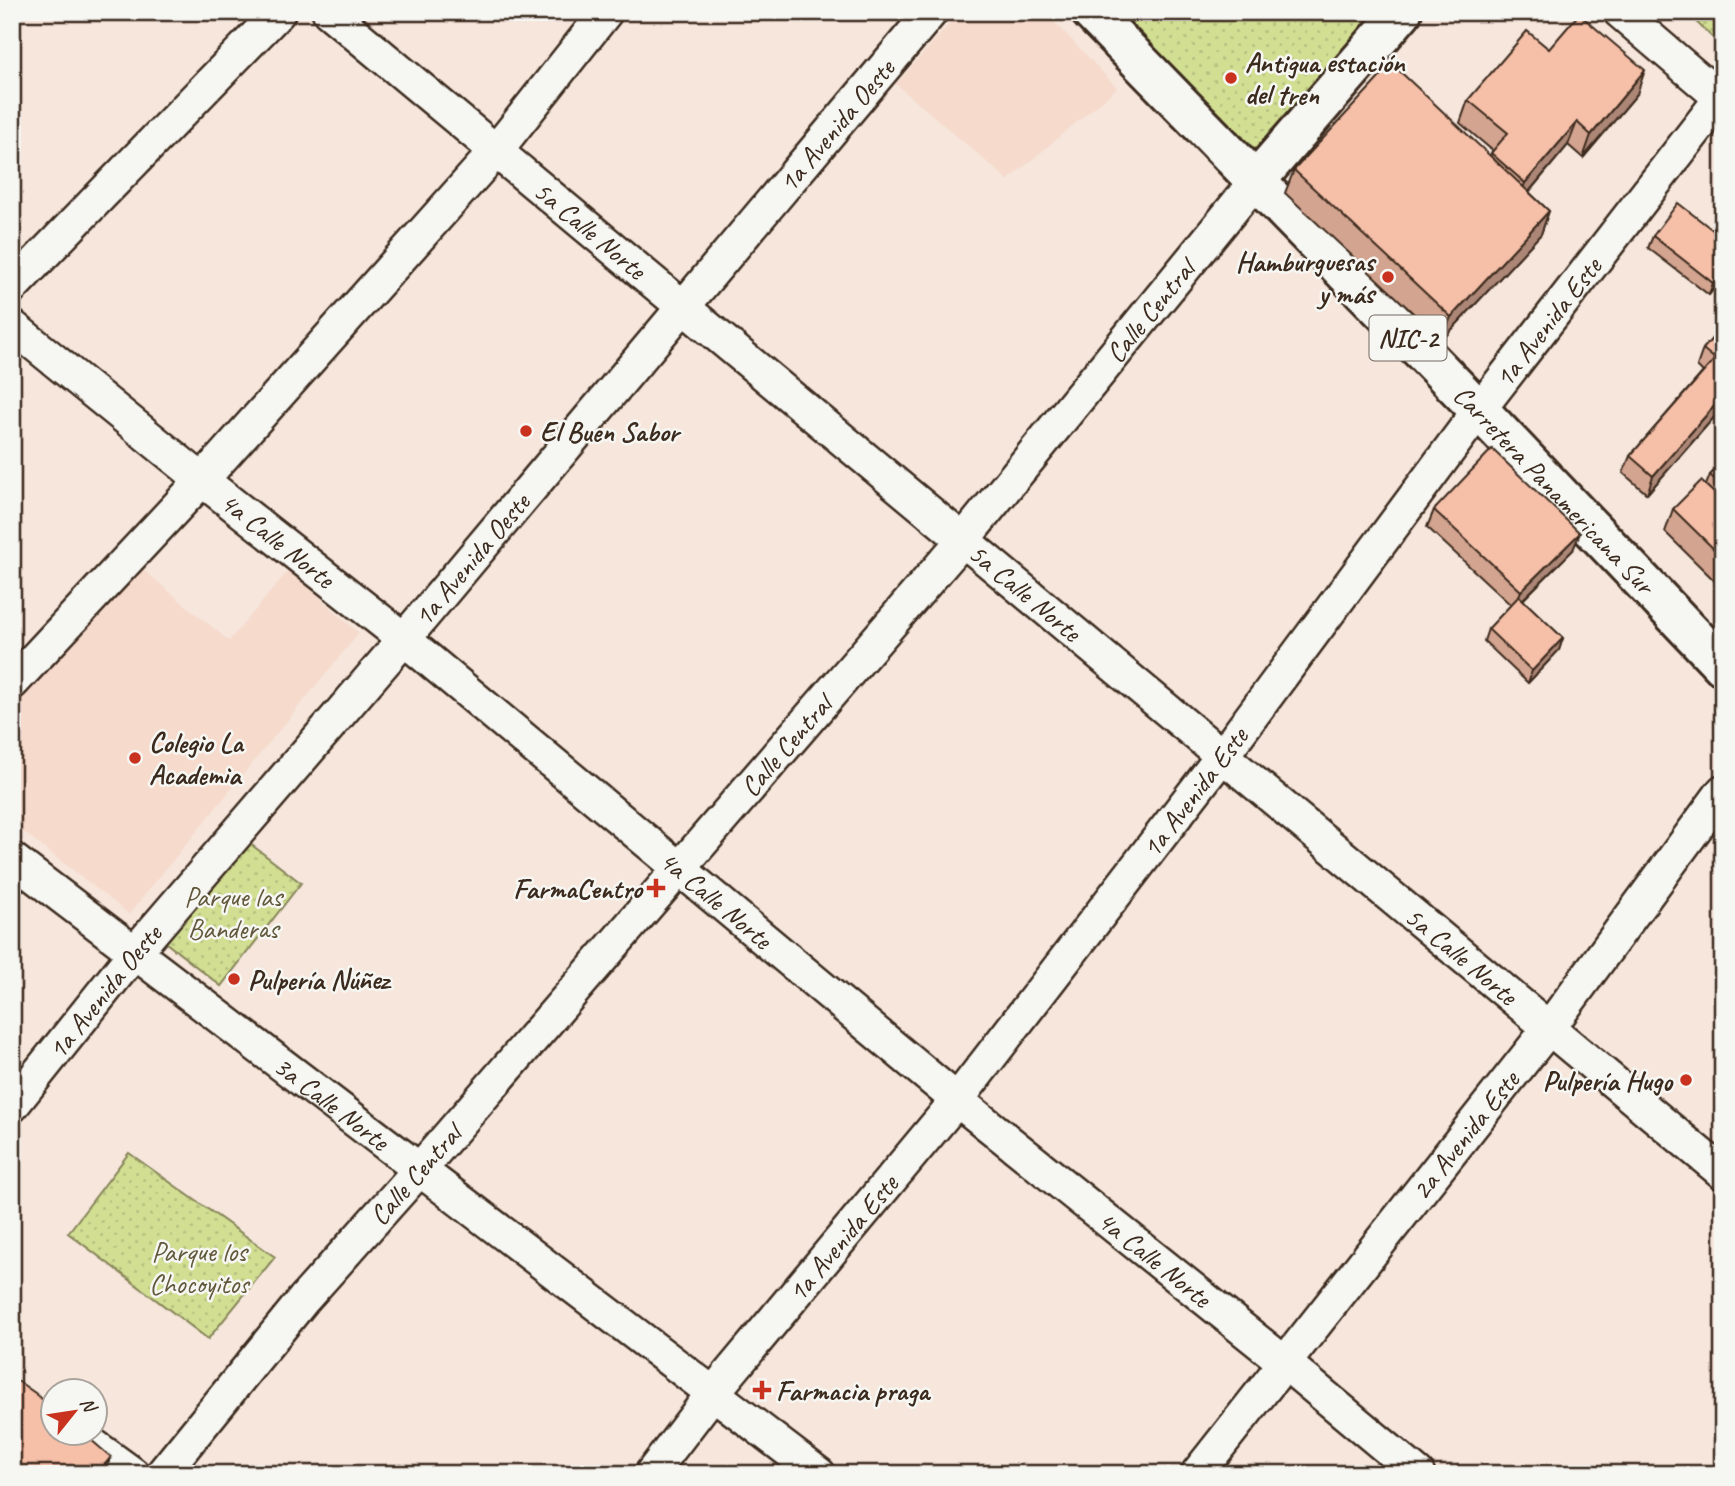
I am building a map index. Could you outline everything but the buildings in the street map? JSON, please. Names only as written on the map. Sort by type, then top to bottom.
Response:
[{"type":"main road","name":"Carretera Panamericana Sur","points":[[1091,12],[1254,183],[1479,410],[1723,666]]},
{"type":"main road","name":"Calle Central","points":[[1254,183],[1402,12]]},
{"type":"street","points":[[12,287],[279,12]]},
{"type":"street","name":"5a Calle Norte","points":[[329,12],[1723,1173]]},
{"type":"street","points":[[12,683],[202,480],[495,152],[606,12]]},
{"type":"street","name":"1a Avenida Oeste","points":[[12,1107],[135,952],[404,639],[931,12]]},
{"type":"street","points":[[1620,12],[1721,99]]},
{"type":"street","name":"1a Avenida Este","points":[[651,1474],[713,1393],[957,1100],[1222,756],[1479,410],[1721,99]]},
{"type":"street","name":"Calle Central","points":[[162,1474],[287,1319],[963,540],[1254,183]]},
{"type":"street","name":"4a Calle Norte","points":[[12,326],[404,639],[957,1100],[1285,1363],[1418,1474]]},
{"type":"street","name":"2a Avenida Este","points":[[1197,1474],[1549,1028],[1723,791]]},
{"type":"street","name":"3a Calle Norte","points":[[12,859],[819,1474]]},
{"type":"street","points":[[98,1448],[133,1474]]},
{"type":"shaded area","points":[[960,12],[1045,12],[1117,88],[1008,180],[896,84]]},
{"type":"shaded area","name":"Colegio La Academia","points":[[136,564],[229,641],[289,570],[359,633],[129,914],[12,823],[12,693]]},
{"type":"green space","points":[[1113,12],[1385,12],[1251,163]]},
{"type":"green space","points":[[1686,12],[1723,12],[1723,46],[1719,44]]},
{"type":"green space","name":"Parque las Banderas","points":[[244,839],[301,883],[221,986],[165,942]]},
{"type":"green space","name":"Parque los Chocoyitos","points":[[129,1153],[275,1257],[208,1339],[68,1233]]},
{"type":"place","name":"Antigua estación del tren","points":[[1231,78]]},
{"type":"place","name":"Hamburguesas y más","points":[[1388,277]]},
{"type":"place","name":"El Buen Sabor","points":[[526,431]]},
{"type":"place","name":"Colegio La Academia","points":[[135,758]]},
{"type":"place","name":"FarmaCentro","points":[[656,888]]},
{"type":"place","name":"Pulpería Núñez","points":[[234,979]]},
{"type":"place","name":"Pulpería Hugo","points":[[1686,1080]]},
{"type":"place","name":"Farmacia praga","points":[[762,1390]]}]
